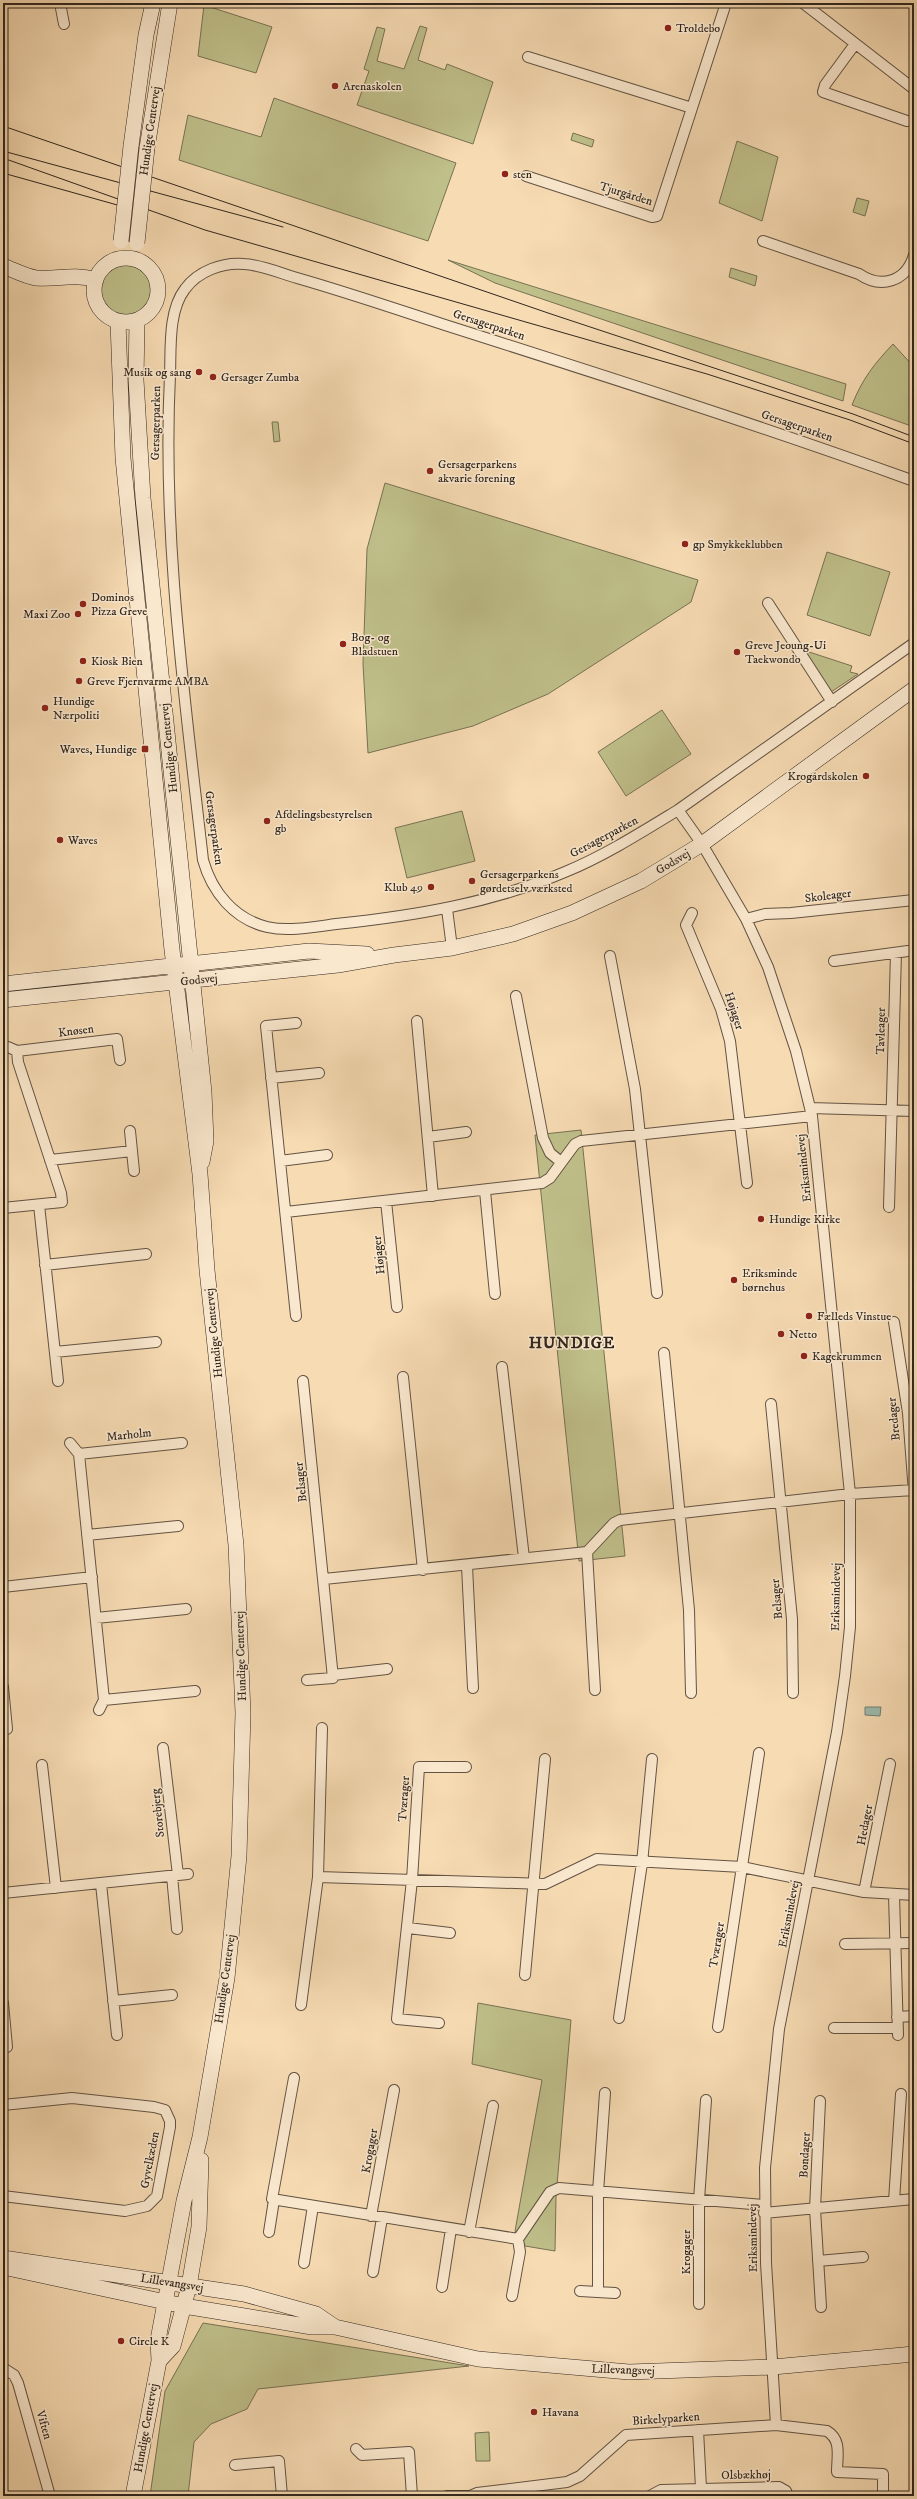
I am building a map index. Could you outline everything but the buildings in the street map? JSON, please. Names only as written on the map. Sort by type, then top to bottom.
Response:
[{"type":"street","points":[[60,3],[64,24]]},
{"type":"street","name":"Hundige Centervej","points":[[120,259],[130,146],[146,35],[153,3]]},
{"type":"street","name":"Hundige Centervej","points":[[137,260],[137,243],[147,148],[170,3]]},
{"type":"street","name":"Tjurgården","points":[[526,176],[652,217],[657,216],[726,3]]},
{"type":"street","points":[[803,3],[914,89]]},
{"type":"street","points":[[855,44],[825,85],[823,92],[907,121]]},
{"type":"street","points":[[528,57],[692,108]]},
{"type":"street","points":[[763,241],[858,274],[870,280],[891,283],[902,276],[912,263],[914,255]]},
{"type":"street","points":[[120,259],[137,260],[153,272],[158,290],[153,309],[137,321],[118,322],[110,318],[99,308],[94,295],[96,280],[105,266],[120,259]]},
{"type":"street","name":"Gersagerparken","points":[[914,481],[816,445],[621,381],[324,286],[248,264],[230,263],[204,272],[184,290],[174,319],[169,392],[168,459],[177,623],[203,860],[207,873],[215,889],[228,905],[250,921],[267,927],[295,928],[398,918],[446,909],[513,892],[565,872],[641,833],[678,810],[914,643]]},
{"type":"street","points":[[3,266],[37,278],[65,276],[83,277],[96,280]]},
{"type":"street","name":"Hundige Centervej","points":[[137,321],[136,387],[143,498],[205,1106],[206,1140],[200,1174]]},
{"type":"street","name":"Hundige Centervej","points":[[118,322],[122,458],[174,965],[200,1174],[207,1270],[236,1545],[243,1713],[239,1856],[228,1971],[200,2136],[168,2284],[158,2340],[159,2361],[133,2496]]},
{"type":"street","points":[[768,603],[832,702]]},
{"type":"street","name":"Godsvej","points":[[3,1000],[338,966],[394,955],[452,948],[513,934],[572,913],[641,881],[702,844],[914,689]]},
{"type":"street","points":[[678,810],[702,844]]},
{"type":"street","name":"Eriksmindevej","points":[[702,844],[746,919],[782,1006],[811,1112],[850,1494],[850,1627],[845,1676],[809,1881],[779,2029],[773,2072],[764,2209],[773,2367]]},
{"type":"street","name":"Skoleager","points":[[746,919],[765,914],[791,914],[914,900]]},
{"type":"street","points":[[446,909],[452,948]]},
{"type":"street","name":"Højager","points":[[692,913],[686,925],[721,1009],[730,1041],[747,1184]]},
{"type":"street","name":"Godsvej","points":[[3,984],[309,951],[394,955]]},
{"type":"street","points":[[834,961],[908,951]]},
{"type":"street","name":"Tavleager","points":[[889,1207],[896,953]]},
{"type":"street","points":[[610,956],[635,1088],[657,1293]]},
{"type":"street","points":[[516,996],[542,1138],[550,1153],[561,1162]]},
{"type":"street","points":[[417,1021],[433,1196]]},
{"type":"street","points":[[296,1023],[266,1026],[296,1316]]},
{"type":"street","name":"Knøsen","points":[[8,1047],[18,1051],[117,1039],[120,1060]]},
{"type":"street","points":[[3,1208],[62,1202],[61,1193],[18,1062],[18,1051]]},
{"type":"street","points":[[271,1078],[319,1073]]},
{"type":"street","points":[[286,1212],[386,1200],[485,1191],[542,1183],[550,1178],[578,1142],[740,1124],[811,1112],[914,1110]]},
{"type":"street","points":[[130,1131],[134,1171]]},
{"type":"street","points":[[428,1137],[466,1132]]},
{"type":"street","points":[[50,1160],[132,1151]]},
{"type":"street","points":[[280,1161],[327,1155]]},
{"type":"street","points":[[485,1191],[495,1294]]},
{"type":"street","name":"Højager","points":[[386,1200],[397,1306]]},
{"type":"street","points":[[39,1204],[58,1381]]},
{"type":"street","points":[[45,1265],[146,1254]]},
{"type":"street","name":"Bredager","points":[[894,1322],[908,1413],[914,1493]]},
{"type":"street","points":[[55,1352],[156,1342]]},
{"type":"street","points":[[664,1353],[689,1610],[691,1693]]},
{"type":"street","points":[[502,1367],[524,1558]]},
{"type":"street","points":[[403,1377],[423,1570]]},
{"type":"street","name":"Belsager","points":[[303,1381],[333,1675]]},
{"type":"street","name":"Belsager","points":[[770,1404],[782,1502],[792,1619],[793,1693]]},
{"type":"street","points":[[70,1443],[79,1454],[104,1700],[99,1710]]},
{"type":"street","name":"Marholm","points":[[79,1454],[182,1443]]},
{"type":"street","points":[[324,1579],[467,1566],[524,1558],[587,1552],[614,1523],[620,1520],[850,1494],[914,1490]]},
{"type":"street","points":[[87,1535],[178,1526]]},
{"type":"street","points":[[587,1552],[594,1690]]},
{"type":"street","points":[[467,1566],[472,1688]]},
{"type":"street","points":[[3,1586],[92,1578]]},
{"type":"street","points":[[96,1618],[186,1609]]},
{"type":"street","points":[[307,1680],[333,1678],[333,1675],[387,1669]]},
{"type":"street","points":[[3,1687],[7,1729]]},
{"type":"street","points":[[104,1700],[195,1691]]},
{"type":"street","points":[[301,2005],[318,1877],[322,1728]]},
{"type":"street","name":"Storebjerg","points":[[163,1748],[179,1875],[177,1929]]},
{"type":"street","name":"Tværager","points":[[718,2027],[759,1752]]},
{"type":"street","points":[[525,1975],[544,1759]]},
{"type":"street","points":[[618,2018],[642,1863],[652,1759]]},
{"type":"street","name":"Hedager","points":[[864,1892],[890,1764]]},
{"type":"street","points":[[42,1765],[56,1888]]},
{"type":"street","name":"Tværager","points":[[439,2023],[397,2019],[408,1928],[419,1766],[466,1767]]},
{"type":"street","points":[[318,1877],[534,1884],[551,1882],[597,1859],[642,1863],[742,1867],[864,1892],[914,1895]]},
{"type":"street","points":[[3,1893],[179,1875]]},
{"type":"street","points":[[101,1884],[117,2035]]},
{"type":"street","points":[[834,2028],[898,2031],[894,1895]]},
{"type":"street","points":[[408,1928],[450,1933]]},
{"type":"street","points":[[845,1944],[914,1944]]},
{"type":"street","points":[[113,2002],[172,1995]]},
{"type":"street","points":[[3,2003],[7,2047]]},
{"type":"street","points":[[897,2017],[914,2016]]},
{"type":"street","points":[[269,2232],[274,2200],[272,2199],[294,2078]]},
{"type":"street","name":"Krogager","points":[[371,2216],[394,2090]]},
{"type":"street","points":[[598,2292],[598,2192],[605,2093]]},
{"type":"street","points":[[894,2201],[901,2094]]},
{"type":"street","name":"Gyvelkæden","points":[[3,2105],[72,2098],[154,2107],[165,2110],[170,2121],[170,2128],[157,2196],[147,2206],[125,2210],[3,2196]]},
{"type":"street","name":"Krogager","points":[[699,2304],[699,2200],[706,2100]]},
{"type":"street","name":"Bondager","points":[[820,2101],[815,2210],[821,2307]]},
{"type":"street","points":[[469,2232],[493,2106]]},
{"type":"street","name":"Hundige Centervej","points":[[159,2361],[173,2346],[189,2286],[199,2227],[200,2136]]},
{"type":"street","points":[[512,2296],[520,2252],[518,2239],[550,2192],[559,2188],[699,2200],[764,2209],[815,2210],[914,2199]]},
{"type":"street","points":[[274,2200],[518,2239]]},
{"type":"street","points":[[304,2263],[313,2206]]},
{"type":"street","points":[[373,2272],[382,2218]]},
{"type":"street","points":[[442,2287],[451,2229]]},
{"type":"street","points":[[818,2261],[863,2257]]},
{"type":"street","name":"Lillevangsvej","points":[[3,2258],[61,2265],[271,2300],[316,2314],[335,2327]]},
{"type":"street","name":"Lillevangsvej","points":[[3,2267],[184,2306],[312,2327],[335,2327],[478,2359],[629,2372],[773,2367],[914,2354]]},
{"type":"street","points":[[580,2291],[615,2293]]},
{"type":"street","points":[[773,2367],[776,2425],[828,2431],[834,2435],[838,2442],[837,2472],[883,2474],[883,2496]]},
{"type":"street","name":"Viften","points":[[3,2368],[14,2375],[18,2384],[50,2496]]},
{"type":"street","name":"Birkelyparken","points":[[447,2496],[469,2496],[477,2493],[568,2482],[580,2476],[626,2435],[776,2425]]},
{"type":"street","points":[[698,2430],[701,2488]]},
{"type":"street","points":[[356,2449],[362,2455],[409,2452],[412,2496]]},
{"type":"street","points":[[235,2465],[279,2461],[282,2496]]},
{"type":"street","name":"Olsbækhøj","points":[[650,2496],[661,2490],[779,2487],[786,2491],[788,2496]]},
{"type":"green space","points":[[204,5],[272,27],[256,73],[198,56]]},
{"type":"green space","points":[[420,26],[427,28],[418,60],[445,70],[447,64],[493,82],[473,144],[357,105],[369,71],[364,69],[377,27],[385,29],[377,61],[404,69]]},
{"type":"green space","points":[[274,98],[456,163],[428,241],[179,160],[188,115],[261,137]]},
{"type":"green space","points":[[573,133],[594,140],[592,147],[571,140]]},
{"type":"green space","points":[[737,141],[778,157],[762,221],[719,203]]},
{"type":"green space","points":[[857,198],[869,201],[865,216],[853,212]]},
{"type":"green space","points":[[448,260],[846,384],[843,401],[495,283]]},
{"type":"green space","points":[[125,264],[135,266],[143,272],[149,280],[151,290],[149,300],[143,308],[135,314],[125,316],[115,314],[107,308],[101,300],[99,290],[101,280],[107,272],[115,266]]},
{"type":"green space","points":[[731,268],[757,276],[755,286],[729,277]]},
{"type":"green space","points":[[893,344],[914,367],[914,427],[852,405],[860,387],[870,372]]},
{"type":"green space","points":[[272,422],[278,422],[280,441],[274,442]]},
{"type":"green space","points":[[385,483],[698,580],[691,602],[548,694],[473,726],[368,753],[363,664],[367,549]]},
{"type":"green space","points":[[827,552],[890,572],[870,636],[807,615]]},
{"type":"green space","points":[[803,650],[852,666],[850,672],[858,674],[831,692]]},
{"type":"green space","points":[[662,710],[691,754],[626,796],[598,752]]},
{"type":"green space","points":[[462,811],[475,861],[407,878],[395,828]]},
{"type":"green space","points":[[581,1130],[625,1556],[579,1561],[535,1135]]},
{"type":"green space","points":[[478,2003],[571,2020],[556,2197],[555,2251],[525,2246],[515,2231],[542,2080],[472,2064]]},
{"type":"green space","points":[[203,2323],[469,2366],[258,2389],[247,2409],[211,2424],[194,2442],[188,2496],[150,2496],[165,2391]]},
{"type":"green space","points":[[489,2432],[490,2461],[476,2461],[475,2433]]},
{"type":"shaded area","points":[[865,1707],[881,1707],[880,1716],[865,1715]]},
{"type":"tram line","points":[[3,126],[551,314],[853,414],[914,437]]},
{"type":"tram line","points":[[3,151],[283,227]]},
{"type":"tram line","points":[[3,158],[205,230],[707,374],[850,420],[914,444]]},
{"type":"tram line","points":[[3,173],[128,208]]},
{"type":"place","name":"Troldebo","points":[[668,28]]},
{"type":"place","name":"Arenaskolen","points":[[335,86]]},
{"type":"place","name":"sten","points":[[505,174]]},
{"type":"place","name":"Musik og sang","points":[[199,372]]},
{"type":"place","name":"Gersager Zumba","points":[[213,377]]},
{"type":"place","name":"Gersagerparkens akvarie forening","points":[[430,471]]},
{"type":"place","name":"gp Smykkeklubben","points":[[685,544]]},
{"type":"place","name":"Dominos Pizza Greve","points":[[83,604]]},
{"type":"place","name":"Maxi Zoo","points":[[78,614]]},
{"type":"place","name":"Bog- og Bladstuen","points":[[343,644]]},
{"type":"place","name":"Greve Jeoung-Ui Taekwondo","points":[[737,652]]},
{"type":"place","name":"Kiosk Bien","points":[[83,661]]},
{"type":"place","name":"Greve Fjernvarme AMBA","points":[[79,681]]},
{"type":"place","name":"Hundige Nærpoliti","points":[[45,708]]},
{"type":"place","name":"Waves, Hundige","points":[[145,749]]},
{"type":"place","name":"Krogårdskolen","points":[[866,776]]},
{"type":"place","name":"Afdelingsbestyrelsen gb","points":[[267,821]]},
{"type":"place","name":"Waves","points":[[60,840]]},
{"type":"place","name":"Gersagerparkens gørdetselv værksted","points":[[472,881]]},
{"type":"place","name":"Klub 49","points":[[431,887]]},
{"type":"place","name":"Hundige Kirke","points":[[761,1219]]},
{"type":"place","name":"Eriksminde børnehus","points":[[734,1280]]},
{"type":"place","name":"Fælleds Vinstue","points":[[809,1316]]},
{"type":"place","name":"Netto","points":[[781,1334]]},
{"type":"place","name":"Kagekrummen","points":[[804,1356]]},
{"type":"place","name":"Circle K","points":[[121,2341]]},
{"type":"place","name":"Havana","points":[[534,2412]]},
{"type":"district","name":"HUNDIGE","points":[[572,1343]]}]
